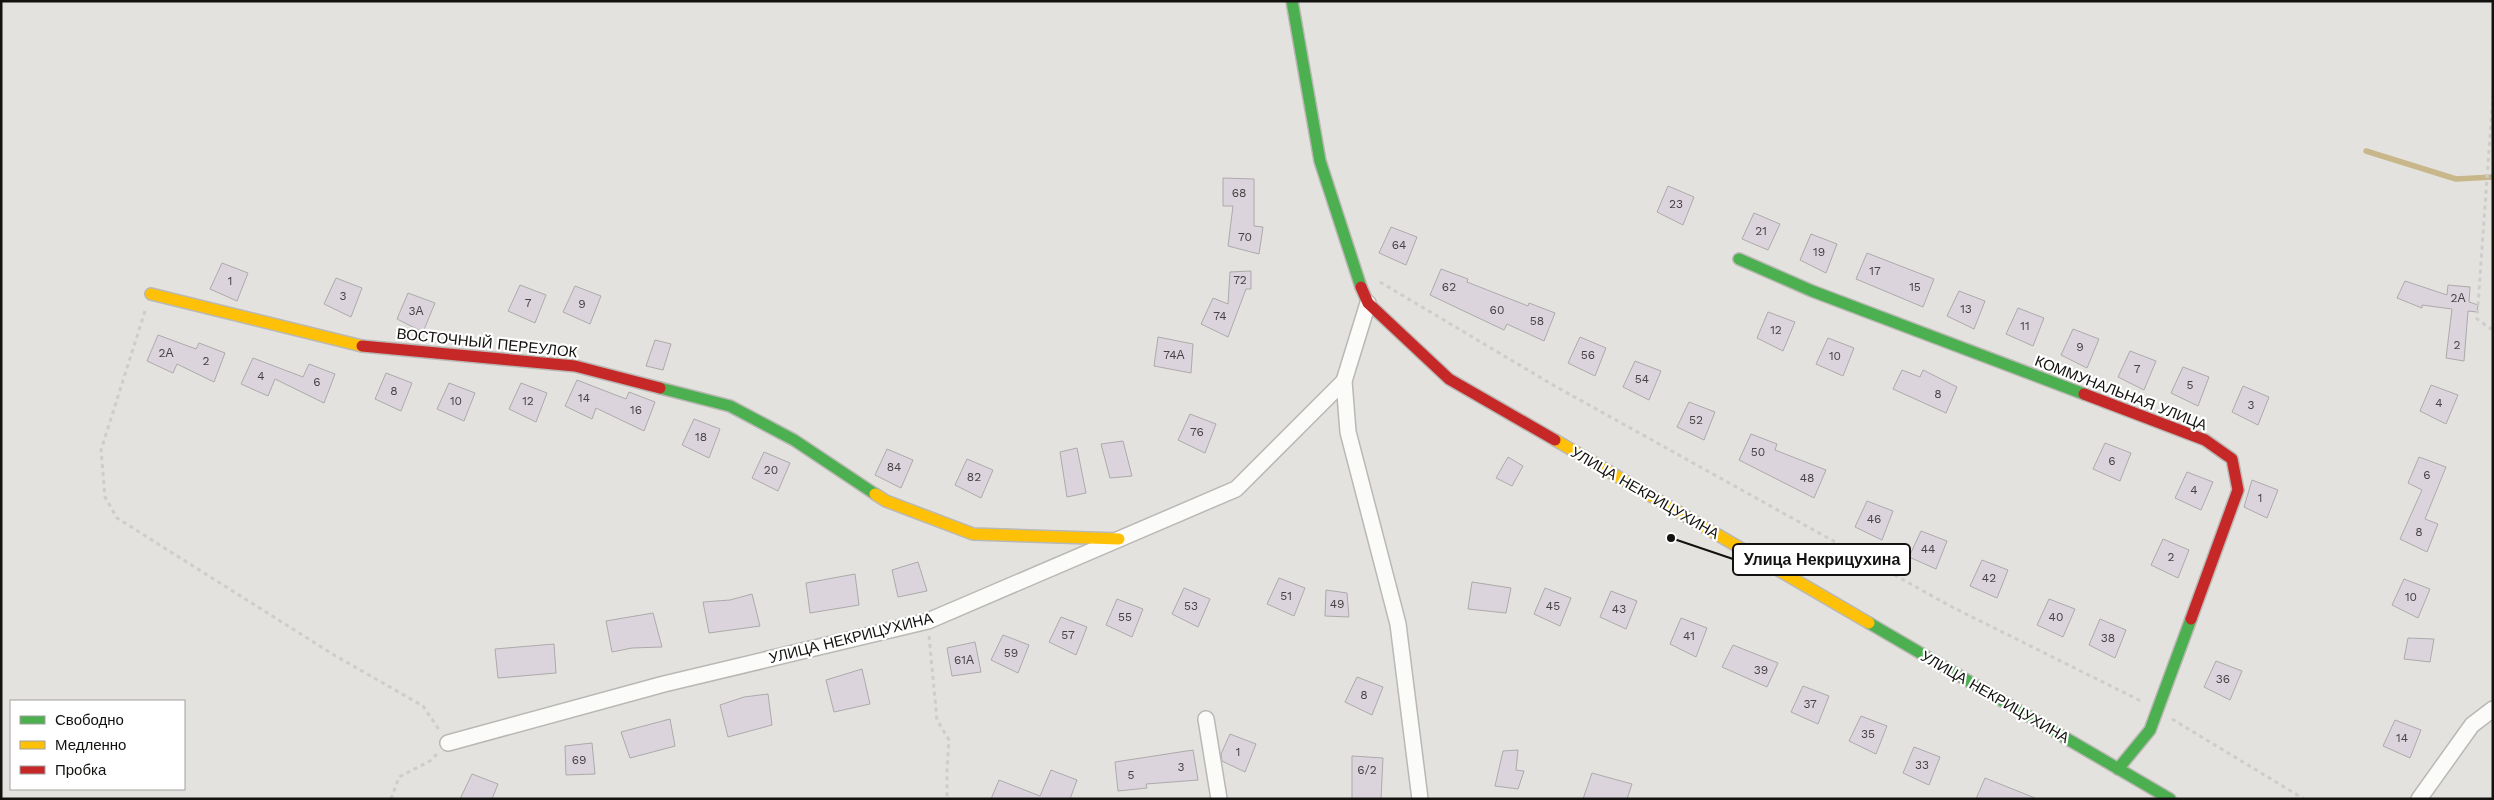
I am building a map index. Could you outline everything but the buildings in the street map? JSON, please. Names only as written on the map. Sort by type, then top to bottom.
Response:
[{"type":"street","points":[[1292,1],[1320,161],[1353,267],[1368,303],[1344,381],[1348,432],[1398,624],[1420,799]]},
{"type":"street","name":"КОММУНАЛЬНАЯ УЛИЦА","points":[[1739,259],[1812,291],[2205,440],[2232,459],[2238,490],[2150,730],[2118,769]]},
{"type":"street","name":"ВОСТОЧНЫЙ ПЕРЕУЛОК","points":[[151,294],[359,346],[575,366],[730,406],[794,440],[886,501],[974,534],[1119,539]]},
{"type":"street","name":"УЛИЦА НЕКРИЦУХИНА","points":[[1368,303],[1449,379],[2170,799]]},
{"type":"street","name":"УЛИЦА НЕКРИЦУХИНА","points":[[448,743],[664,684],[928,621],[1236,489],[1344,381]]},
{"type":"street","points":[[2419,799],[2472,725],[2493,709]]},
{"type":"street","points":[[1206,719],[1219,799]]},
{"type":"path","points":[[2493,94],[2477,319],[2493,330]]},
{"type":"path","points":[[1378,282],[1553,385],[1952,607],[2157,710],[2304,799]]},
{"type":"path","points":[[151,294],[101,450],[105,497],[117,518],[334,655],[423,706],[448,743],[430,761],[399,777],[391,799]]},
{"type":"path","points":[[928,621],[937,720],[950,740],[946,770],[947,799]]},
{"type":"waterway","points":[[2366,151],[2456,179],[2493,177]]},
{"type":"traffic: fast","points":[[1292,1],[1320,161],[1361,287]]},
{"type":"traffic: fast","points":[[1739,259],[1812,291],[2084,394]]},
{"type":"traffic: fast","points":[[660,388],[730,406],[794,440],[875,494]]},
{"type":"traffic: fast","points":[[2118,769],[2150,730],[2191,619]]},
{"type":"traffic: fast","points":[[1869,623],[2170,799]]},
{"type":"traffic: slow","points":[[151,294],[362,346]]},
{"type":"traffic: slow","points":[[1555,440],[1869,623]]},
{"type":"traffic: slow","points":[[875,494],[886,501],[973,534],[1119,539]]},
{"type":"traffic: jam","points":[[1361,287],[1368,303],[1449,379],[1555,440]]},
{"type":"traffic: jam","points":[[362,346],[575,366],[660,388]]},
{"type":"traffic: jam","points":[[2084,394],[2205,440],[2232,459],[2238,490],[2191,619]]},
{"type":"place","name":"Улица Некрицухина","points":[[1671,538]]}]
